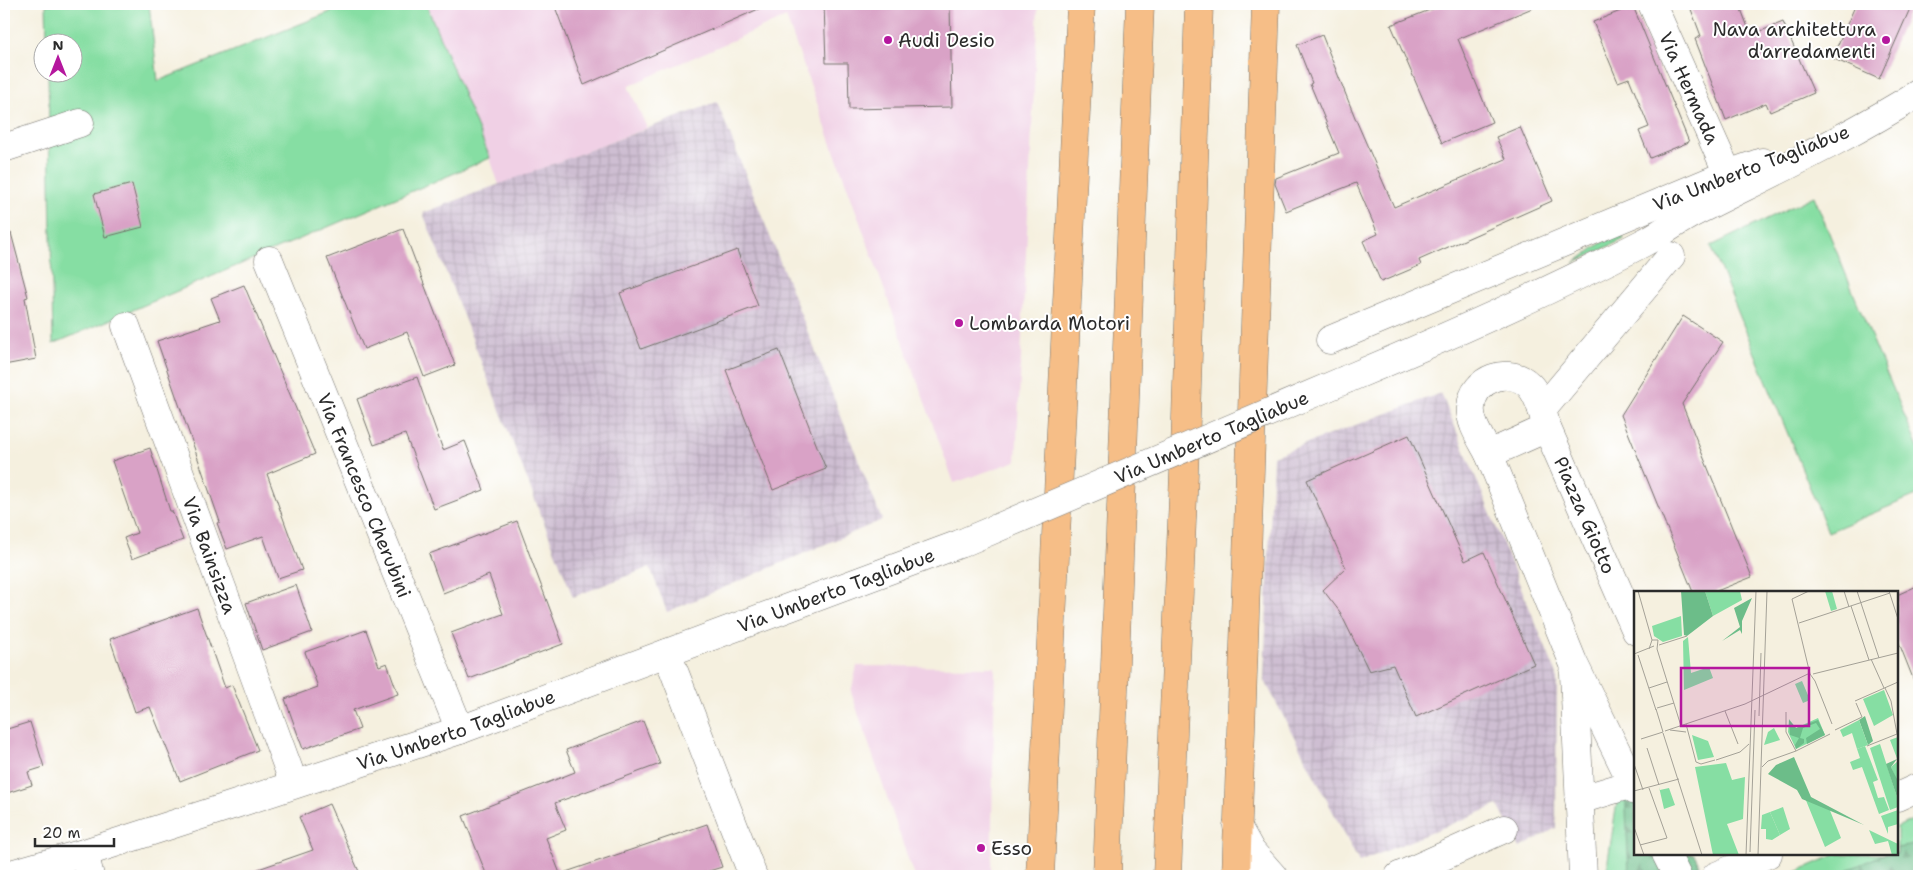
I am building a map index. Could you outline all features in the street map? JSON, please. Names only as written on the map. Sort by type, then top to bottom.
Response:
[{"type":"highway","points":[[1040,876],[1081,4]]},
{"type":"highway","points":[[1107,876],[1140,4]]},
{"type":"highway","points":[[1167,876],[1185,449],[1199,4]]},
{"type":"highway","points":[[1236,876],[1266,4]]},
{"type":"street","name":"Via Hermada","points":[[1652,4],[1728,174]]},
{"type":"street","name":"Via Umberto Tagliabue","points":[[6,869],[87,865],[294,784],[460,730],[962,543],[1517,305],[1646,242],[1683,218],[1875,120],[1919,93]]},
{"type":"street","name":"Via Umberto Tagliabue","points":[[1330,340],[1728,174],[1875,120],[1919,110]]},
{"type":"street","points":[[4,148],[80,123]]},
{"type":"street","name":"Via Umberto Tagliabue","points":[[1631,216],[1646,242]]},
{"type":"street","points":[[1489,454],[1545,419],[1671,256]]},
{"type":"street","name":"Via Francesco Cherubini","points":[[269,260],[460,730]]},
{"type":"street","name":"Via Bainsizza","points":[[126,326],[294,784]]},
{"type":"street","points":[[1545,419],[1531,387],[1514,376],[1496,376],[1480,386],[1472,400],[1472,419],[1489,454],[1573,662],[1634,788],[1579,800]]},
{"type":"street","name":"Piazza Giotto","points":[[1545,419],[1634,626]]},
{"type":"street","points":[[667,653],[753,876]]},
{"type":"street","points":[[1573,662],[1583,876]]},
{"type":"street","points":[[1898,797],[1919,787]]},
{"type":"street","points":[[1237,826],[1251,851],[1273,876]]},
{"type":"street","points":[[1399,876],[1504,829]]},
{"type":"street","points":[[1666,855],[1677,876]]},
{"type":"street","points":[[1729,866],[1765,855]]},
{"type":"shaded area","name":"Lombarda Motori","points":[[426,4],[1038,4],[1016,461],[954,483],[786,17],[628,86],[647,128],[499,185],[490,158]]},
{"type":"shaded area","points":[[717,102],[882,520],[667,612],[650,567],[573,597],[423,213]]},
{"type":"shaded area","points":[[1441,393],[1557,675],[1556,828],[1520,848],[1498,805],[1359,862],[1264,679],[1273,456]]},
{"type":"shaded area","points":[[857,666],[995,667],[991,876],[914,876],[851,692]]},
{"type":"green space","points":[[46,4],[149,4],[158,81],[350,4],[426,4],[490,158],[53,344],[48,82],[82,82],[82,32],[47,32]]},
{"type":"green space","points":[[1814,196],[1919,450],[1919,494],[1828,532],[1711,246]]},
{"type":"green space","points":[[1619,230],[1624,239],[1574,263]]},
{"type":"green space","points":[[1622,770],[1634,842],[1634,855],[1694,855],[1705,876],[1608,876],[1608,860]]},
{"type":"green space","points":[[1625,787],[1634,794],[1634,855],[1694,855],[1705,876],[1629,876]]},
{"type":"green space","points":[[1919,817],[1919,876],[1787,876],[1835,855],[1898,855],[1898,827]]},
{"type":"green space","points":[[1919,844],[1918,876],[1834,876],[1882,855],[1898,855],[1898,848]]},
{"type":"building","points":[[554,4],[770,4],[584,85]]},
{"type":"building","name":"Audi Desio","points":[[824,4],[950,4],[952,107],[849,109],[848,63],[826,63]]},
{"type":"building","points":[[1445,4],[1542,4],[1458,39],[1492,122],[1442,143],[1391,25]]},
{"type":"building","points":[[1689,4],[1739,4],[1751,35],[1783,22],[1814,93],[1770,112],[1766,103],[1726,120],[1695,39],[1701,36]]},
{"type":"building","points":[[1856,4],[1912,4],[1879,79],[1832,58]]},
{"type":"building","points":[[1633,6],[1689,142],[1650,158],[1639,131],[1649,127],[1629,78],[1618,82],[1593,22]]},
{"type":"building","points":[[1322,35],[1394,207],[1506,159],[1496,137],[1520,127],[1552,201],[1419,260],[1421,265],[1381,282],[1363,241],[1378,234],[1356,183],[1286,211],[1275,184],[1276,178],[1339,153],[1310,84],[1312,83],[1297,45]]},
{"type":"building","points":[[132,184],[143,227],[105,237],[94,194]]},
{"type":"building","points":[[403,229],[455,365],[424,377],[407,332],[364,349],[327,258]]},
{"type":"building","points":[[11,233],[28,297],[25,298],[36,359],[4,365],[4,234]]},
{"type":"building","points":[[737,250],[758,306],[641,349],[620,293]]},
{"type":"building","points":[[244,285],[315,454],[267,474],[302,570],[278,578],[263,536],[227,549],[217,523],[220,522],[157,341],[220,320],[211,298]]},
{"type":"building","points":[[1683,316],[1723,342],[1682,404],[1752,577],[1717,591],[1693,591],[1621,415]]},
{"type":"building","points":[[779,350],[826,469],[773,490],[726,370]]},
{"type":"building","points":[[417,377],[443,450],[465,441],[484,490],[434,509],[405,434],[374,445],[357,399]]},
{"type":"building","points":[[1409,435],[1465,561],[1484,552],[1534,664],[1416,717],[1393,665],[1369,671],[1340,612],[1323,590],[1346,568],[1307,480]]},
{"type":"building","points":[[150,448],[170,511],[172,511],[183,540],[132,559],[124,538],[137,533],[112,461]]},
{"type":"building","points":[[517,521],[563,644],[469,679],[451,633],[503,614],[489,575],[443,593],[429,554]]},
{"type":"building","points":[[296,585],[312,632],[262,650],[246,603]]},
{"type":"building","points":[[1919,585],[1919,691],[1898,641],[1898,595]]},
{"type":"building","points":[[197,608],[225,688],[232,685],[258,750],[180,781],[150,707],[135,712],[110,639]]},
{"type":"building","points":[[366,630],[379,666],[387,663],[398,694],[353,710],[360,729],[303,749],[285,699],[318,687],[305,652]]},
{"type":"building","points":[[643,721],[660,764],[555,803],[566,830],[546,838],[561,876],[487,876],[463,816],[575,772],[566,750]]},
{"type":"building","points":[[30,722],[44,767],[28,772],[32,785],[4,794],[4,730]]},
{"type":"building","points":[[329,804],[361,876],[247,876],[247,873],[313,850],[299,817]]},
{"type":"building","points":[[707,824],[722,867],[693,876],[564,876],[563,873]]},
{"type":"place","name":"Audi Desio","points":[[888,40]]},
{"type":"place","name":"Nava architettura d'arredamenti","points":[[1886,40]]},
{"type":"place","name":"Lombarda Motori","points":[[959,323]]},
{"type":"place","name":"Esso","points":[[981,848]]}]
